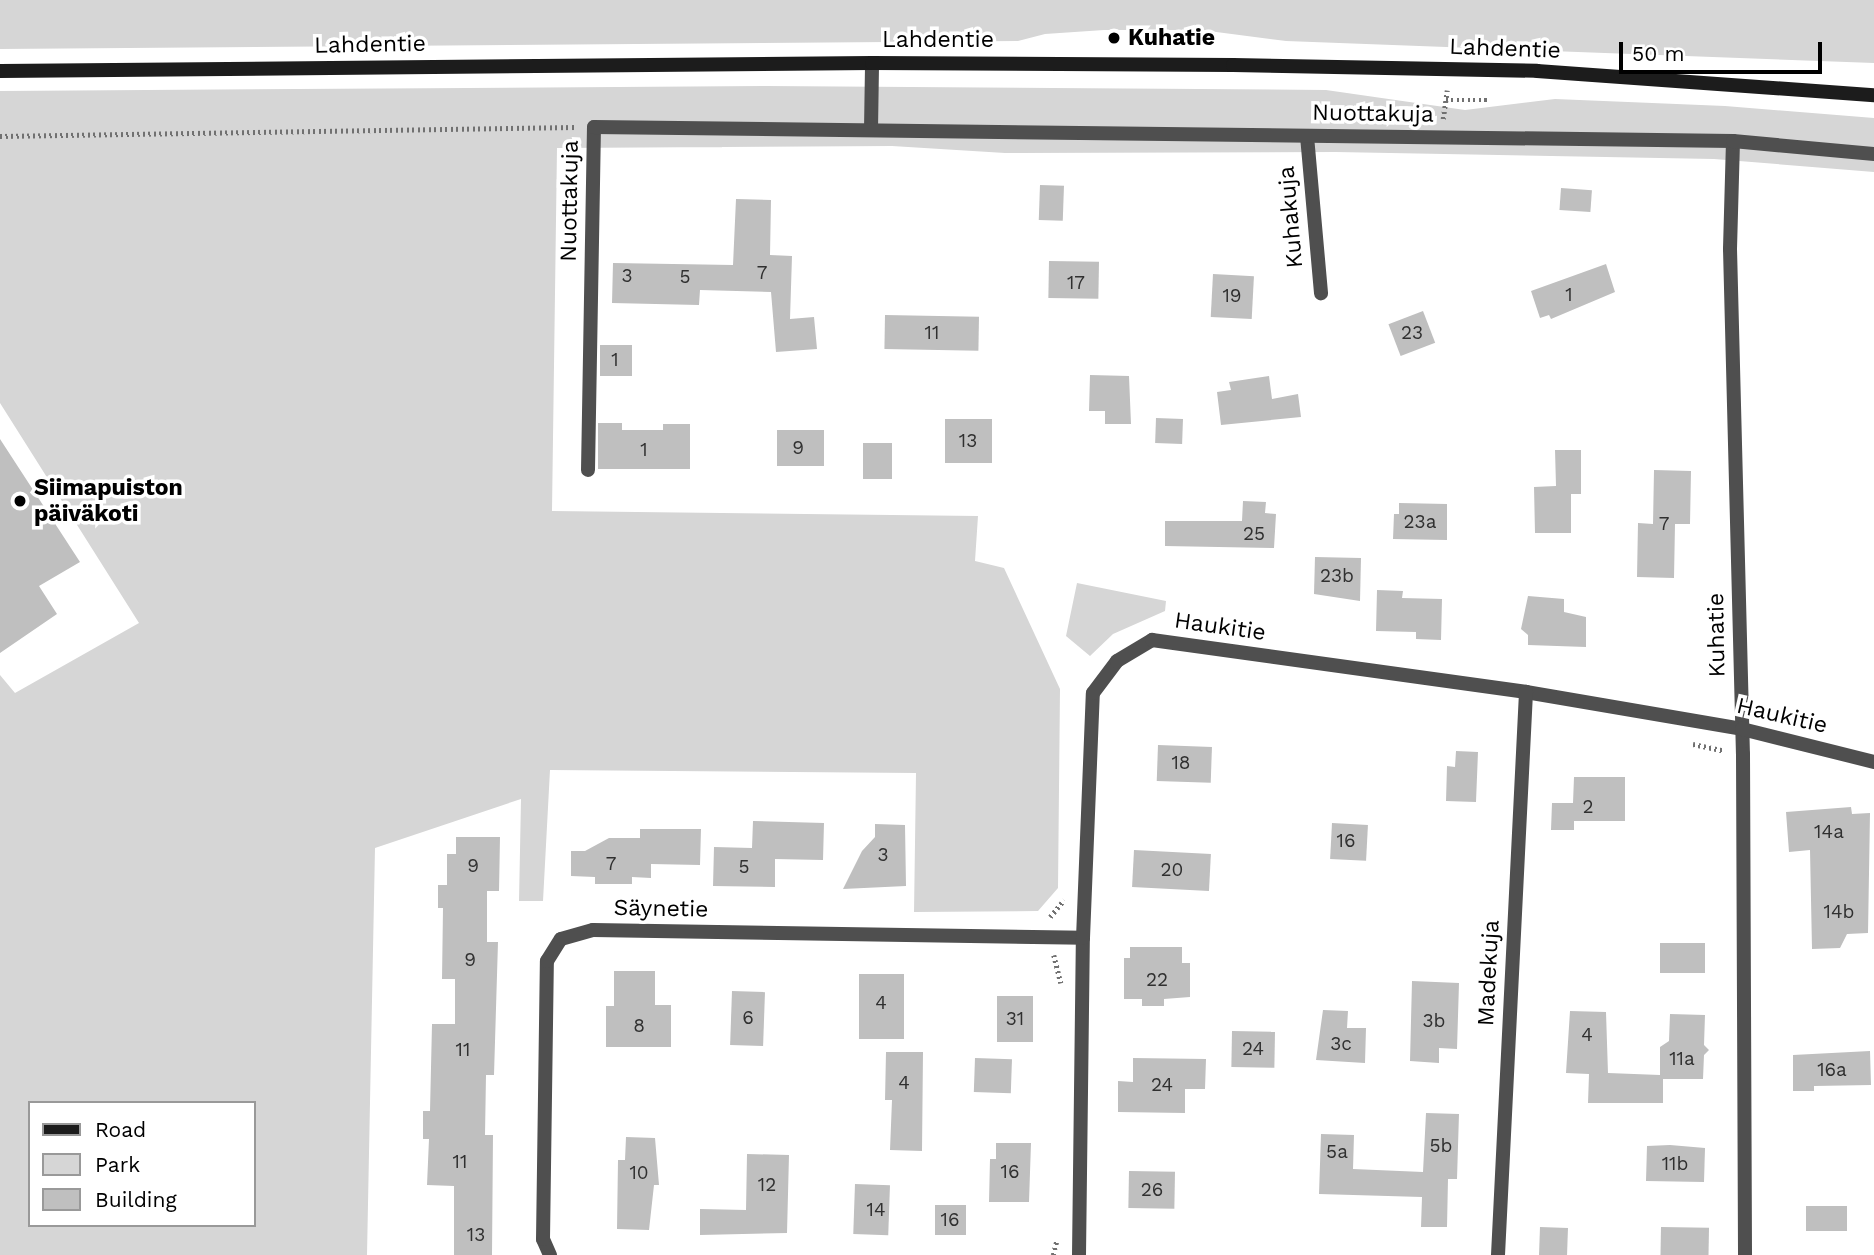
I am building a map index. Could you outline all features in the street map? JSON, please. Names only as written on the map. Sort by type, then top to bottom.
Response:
[{"type":"main road","name":"Lahdentie","points":[[0,71],[872,63],[1448,69],[1537,71],[1874,95]]},
{"type":"street","points":[[871,130],[872,63]]},
{"type":"street","name":"Nuottakuja","points":[[588,470],[594,127],[1733,141],[1874,154]]},
{"type":"street","name":"Kuhakuja","points":[[1307,136],[1321,293]]},
{"type":"street","name":"Kuhatie","points":[[1733,141],[1730,249],[1742,729],[1745,1255]]},
{"type":"street","name":"Haukitie","points":[[1079,1255],[1083,939],[1093,693],[1117,661],[1152,640],[1526,692],[1742,729],[1874,762]]},
{"type":"street","name":"Madekuja","points":[[1498,1255],[1526,692]]},
{"type":"street","name":"Säynetie","points":[[550,1255],[543,1239],[547,961],[561,939],[593,930],[1083,939]]},
{"type":"path","points":[[1440,137],[1448,69]]},
{"type":"path","points":[[1446,100],[1488,100]]},
{"type":"path","points":[[0,136],[594,127]]},
{"type":"path","points":[[1038,918],[1052,917],[1065,898]]},
{"type":"green space","points":[[0,0],[1874,0],[1874,63],[1286,41],[1201,30],[1104,30],[1045,34],[1018,41],[0,49]]},
{"type":"green space","points":[[766,86],[1326,90],[1465,110],[1555,99],[1725,106],[1874,118],[1874,172],[1714,159],[1336,152],[1005,153],[892,146],[557,148],[552,511],[978,516],[975,561],[1004,568],[1060,689],[1058,888],[1038,911],[914,912],[916,773],[550,770],[543,901],[519,901],[521,799],[375,848],[367,1255],[0,1255],[0,675],[15,693],[139,623],[0,403],[0,91]]},
{"type":"green space","points":[[1077,583],[1166,601],[1165,611],[1113,634],[1090,656],[1066,636]]},
{"type":"building","points":[[1040,185],[1064,186],[1063,221],[1039,220]]},
{"type":"building","points":[[1561,188],[1592,190],[1590,212],[1559,210]]},
{"type":"building","points":[[736,199],[771,200],[770,255],[792,256],[790,319],[814,317],[817,349],[776,352],[771,292],[700,290],[699,305],[612,303],[613,263],[733,265]]},
{"type":"building","points":[[1049,261],[1099,262],[1098,299],[1048,298]]},
{"type":"building","points":[[1606,264],[1615,292],[1551,319],[1549,315],[1540,318],[1531,291]]},
{"type":"building","points":[[1213,274],[1254,276],[1252,319],[1211,317]]},
{"type":"building","points":[[1423,311],[1435,343],[1401,356],[1388,324]]},
{"type":"building","points":[[885,315],[979,317],[978,351],[884,349]]},
{"type":"building","points":[[600,345],[632,345],[632,376],[600,376]]},
{"type":"building","points":[[1090,375],[1129,376],[1131,424],[1105,424],[1105,411],[1089,411]]},
{"type":"building","points":[[1269,376],[1272,399],[1298,394],[1301,417],[1221,425],[1217,392],[1231,390],[1229,382]]},
{"type":"building","points":[[1156,418],[1183,419],[1182,444],[1155,443]]},
{"type":"building","points":[[945,419],[992,419],[992,463],[945,463]]},
{"type":"building","points":[[598,423],[622,423],[622,430],[663,430],[663,424],[690,424],[690,469],[598,469]]},
{"type":"building","points":[[777,430],[824,430],[824,466],[777,466]]},
{"type":"building","name":"Siimapuiston päiväkoti","points":[[0,439],[80,562],[39,586],[57,614],[0,653]]},
{"type":"building","points":[[863,443],[892,443],[892,479],[863,479]]},
{"type":"building","points":[[1555,450],[1581,450],[1581,494],[1571,494],[1571,533],[1535,533],[1534,487],[1556,486]]},
{"type":"building","points":[[1654,470],[1691,471],[1690,524],[1675,524],[1674,578],[1637,577],[1638,523],[1653,524]]},
{"type":"building","points":[[1243,501],[1266,502],[1265,513],[1276,514],[1274,548],[1165,546],[1165,521],[1242,521]]},
{"type":"building","points":[[1399,503],[1447,504],[1447,540],[1393,539],[1394,514],[1399,514]]},
{"type":"building","points":[[1315,557],[1361,558],[1360,601],[1314,594]]},
{"type":"building","points":[[1377,590],[1403,591],[1402,598],[1442,599],[1441,640],[1416,639],[1416,632],[1376,631]]},
{"type":"building","points":[[1528,596],[1564,599],[1564,612],[1586,617],[1586,647],[1528,645],[1528,635],[1521,629]]},
{"type":"building","points":[[1158,745],[1212,747],[1211,783],[1157,781]]},
{"type":"building","points":[[1456,751],[1478,752],[1476,802],[1446,801],[1447,766],[1455,767]]},
{"type":"building","points":[[1574,777],[1625,777],[1625,821],[1574,821],[1574,830],[1551,830],[1552,803],[1573,803]]},
{"type":"building","points":[[1851,807],[1852,814],[1870,813],[1868,933],[1847,934],[1840,948],[1812,949],[1810,850],[1789,852],[1786,812]]},
{"type":"building","points":[[753,821],[824,823],[823,860],[775,859],[775,887],[713,886],[714,847],[752,848]]},
{"type":"building","points":[[1332,823],[1368,825],[1366,861],[1330,859]]},
{"type":"building","points":[[875,824],[905,825],[906,886],[843,889],[862,851],[875,837]]},
{"type":"building","points":[[640,829],[701,829],[700,865],[651,864],[651,878],[632,877],[632,884],[595,884],[595,877],[571,876],[571,851],[585,851],[609,838],[640,838]]},
{"type":"building","points":[[456,837],[500,837],[499,891],[487,891],[487,942],[498,942],[494,1075],[486,1075],[485,1135],[493,1135],[492,1255],[454,1255],[454,1186],[427,1185],[429,1139],[423,1139],[423,1111],[430,1111],[432,1024],[455,1024],[455,979],[442,979],[443,908],[438,908],[438,885],[447,885],[447,854],[456,854]]},
{"type":"building","points":[[1134,850],[1211,854],[1209,891],[1132,887]]},
{"type":"building","points":[[1660,943],[1705,943],[1705,973],[1660,973]]},
{"type":"building","points":[[1130,947],[1182,947],[1182,963],[1190,963],[1190,997],[1164,999],[1164,1006],[1142,1006],[1142,999],[1124,999],[1124,958],[1130,958]]},
{"type":"building","points":[[614,971],[655,971],[655,1005],[671,1005],[671,1047],[606,1047],[606,1006],[614,1006]]},
{"type":"building","points":[[859,974],[904,974],[904,1039],[859,1039]]},
{"type":"building","points":[[1412,981],[1459,983],[1457,1049],[1439,1048],[1439,1063],[1410,1061]]},
{"type":"building","points":[[732,991],[765,992],[763,1046],[730,1045]]},
{"type":"building","points":[[997,996],[1033,996],[1033,1042],[997,1042]]},
{"type":"building","points":[[1323,1010],[1348,1011],[1347,1028],[1366,1028],[1365,1063],[1316,1060]]},
{"type":"building","points":[[1570,1011],[1606,1012],[1608,1073],[1660,1075],[1660,1047],[1669,1041],[1670,1014],[1705,1015],[1704,1045],[1709,1050],[1704,1055],[1703,1079],[1663,1079],[1663,1103],[1588,1103],[1589,1074],[1566,1073]]},
{"type":"building","points":[[1232,1031],[1275,1032],[1274,1068],[1231,1067]]},
{"type":"building","points":[[1870,1051],[1871,1085],[1814,1086],[1814,1091],[1793,1091],[1793,1055]]},
{"type":"building","points":[[886,1052],[923,1052],[922,1151],[890,1150],[892,1100],[885,1100]]},
{"type":"building","points":[[975,1058],[1012,1059],[1011,1093],[974,1092]]},
{"type":"building","points":[[1133,1058],[1206,1059],[1205,1089],[1185,1089],[1185,1113],[1118,1112],[1118,1081],[1133,1082]]},
{"type":"building","points":[[1426,1113],[1459,1114],[1457,1179],[1448,1179],[1447,1227],[1421,1227],[1422,1197],[1319,1194],[1321,1134],[1354,1135],[1353,1169],[1423,1172]]},
{"type":"building","points":[[626,1137],[655,1138],[659,1185],[654,1185],[649,1230],[617,1229],[618,1160],[625,1160]]},
{"type":"building","points":[[996,1143],[1031,1143],[1029,1202],[989,1202],[990,1159],[996,1159]]},
{"type":"building","points":[[1647,1146],[1705,1148],[1704,1182],[1646,1181]]},
{"type":"building","points":[[747,1154],[789,1155],[787,1233],[700,1235],[700,1209],[746,1210]]},
{"type":"building","points":[[1129,1171],[1175,1172],[1174,1209],[1128,1208]]},
{"type":"building","points":[[855,1184],[890,1185],[888,1235],[853,1234]]},
{"type":"building","points":[[935,1205],[966,1205],[966,1235],[935,1235]]},
{"type":"building","points":[[1806,1206],[1847,1206],[1847,1231],[1806,1231]]},
{"type":"building","points":[[1540,1227],[1568,1228],[1567,1255],[1539,1255]]},
{"type":"building","points":[[1661,1227],[1709,1228],[1709,1255],[1661,1255]]},
{"type":"place","name":"Kuhatie","points":[[1114,38]]},
{"type":"place","name":"Siimapuiston päiväkoti","points":[[20,501]]}]
